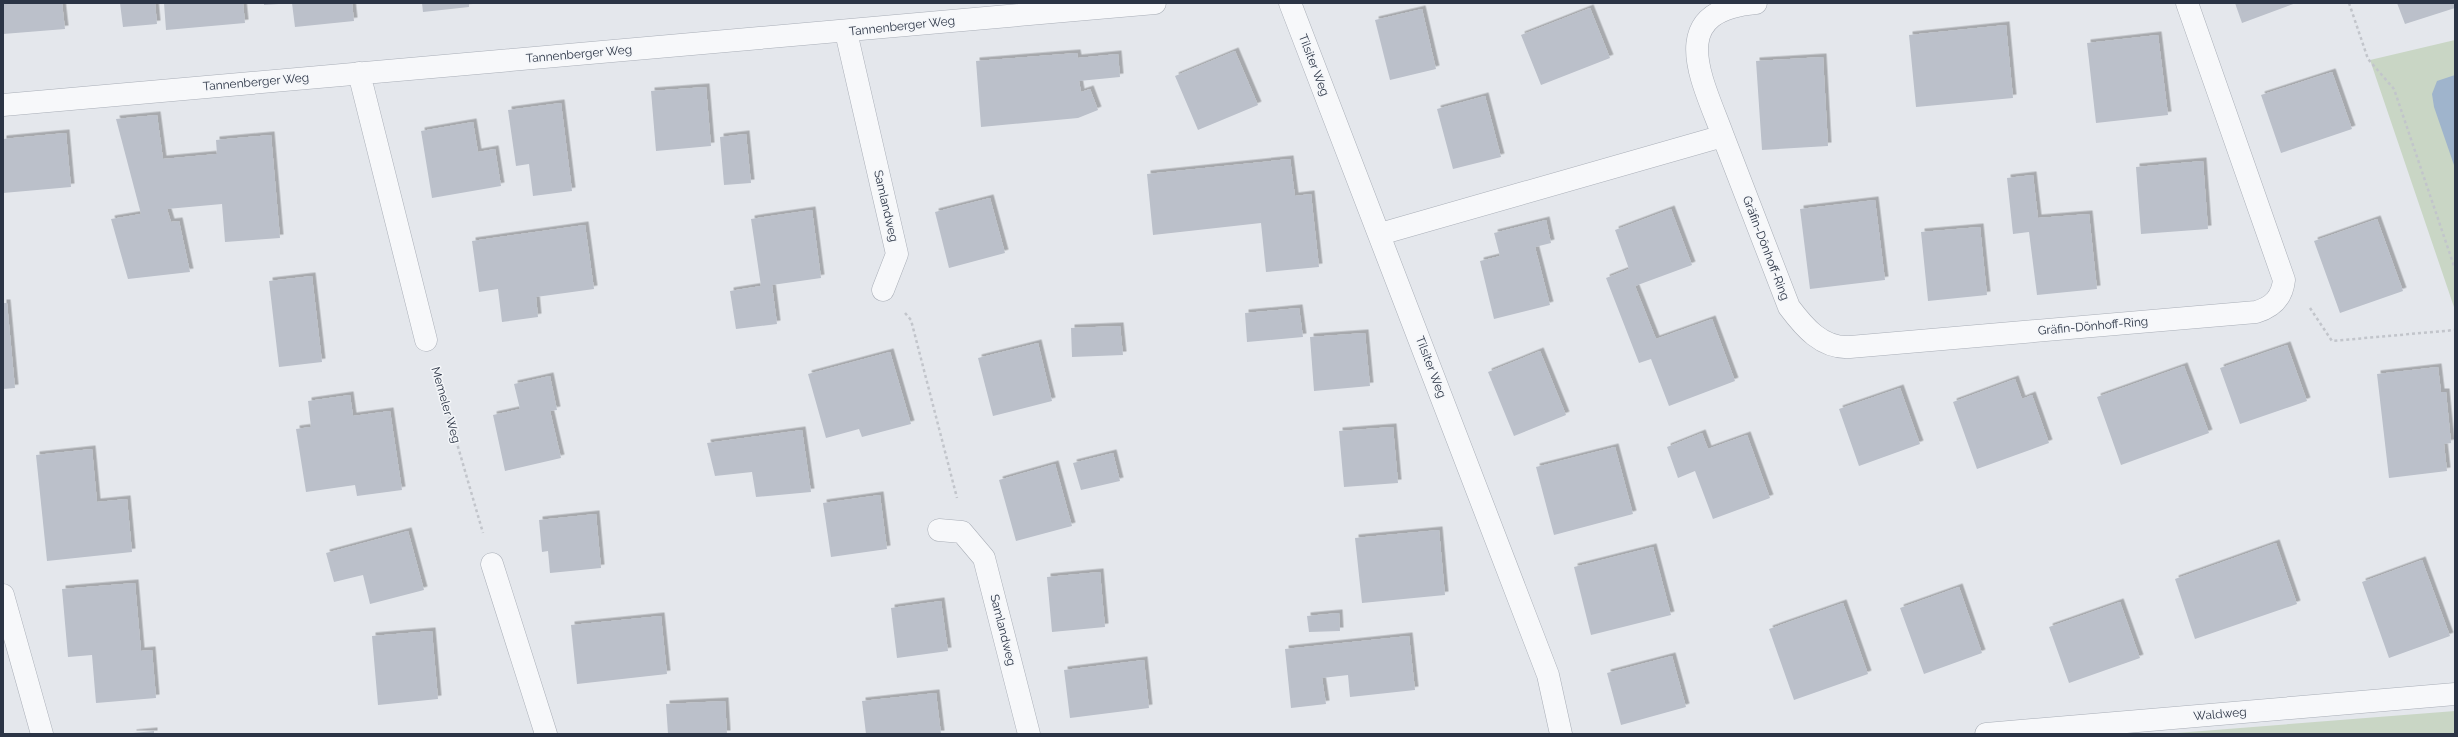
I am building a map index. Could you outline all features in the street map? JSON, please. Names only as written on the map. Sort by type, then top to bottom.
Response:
[{"type":"street","name":"Tannenberger Weg","points":[[3,105],[846,32],[1010,14],[1155,3]]},
{"type":"street","name":"Tilsiter Weg","points":[[1290,3],[1380,234],[1548,675],[1561,734]]},
{"type":"street","name":"Gräfin-Dönhoff-Ring","points":[[1756,3],[1732,8],[1714,16],[1704,25],[1697,41],[1696,57],[1722,136],[1789,306],[1802,326],[1812,335],[1835,345],[1845,347],[2256,312],[2270,307],[2279,298],[2284,280]]},
{"type":"street","points":[[2187,3],[2284,280]]},
{"type":"street","name":"Samlandweg","points":[[846,32],[897,254],[883,290]]},
{"type":"street","points":[[359,73],[426,340]]},
{"type":"street","points":[[1380,234],[1722,136]]},
{"type":"street","points":[[939,530],[962,532]]},
{"type":"street","name":"Samlandweg","points":[[962,532],[984,558],[1029,734]]},
{"type":"street","points":[[492,564],[546,734]]},
{"type":"street","points":[[3,595],[42,734]]},
{"type":"street","name":"Waldweg","points":[[1986,734],[2455,694]]},
{"type":"path","points":[[2349,3],[2368,59],[2394,89],[2455,269]]},
{"type":"path","points":[[2284,280],[2303,297],[2332,341],[2455,330]]},
{"type":"path","points":[[883,290],[911,320],[956,491],[962,532]]},
{"type":"path","name":"Memeler Weg","points":[[426,340],[492,564]]},
{"type":"green space","points":[[2455,40],[2455,310],[2370,60]]},
{"type":"green space","points":[[2455,711],[2455,734],[2164,734]]},
{"type":"water","points":[[2455,75],[2455,168],[2434,107],[2432,94],[2437,81]]},
{"type":"building","points":[[3,3],[62,3],[65,29],[3,34]]},
{"type":"building","points":[[120,3],[155,3],[157,24],[123,27]]},
{"type":"building","points":[[164,3],[243,3],[245,23],[166,30]]},
{"type":"building","points":[[264,3],[279,3],[279,4],[264,5]]},
{"type":"building","points":[[292,3],[352,3],[354,21],[295,27]]},
{"type":"building","points":[[422,3],[469,3],[469,7],[423,12]]},
{"type":"building","points":[[2235,3],[2296,3],[2242,23]]},
{"type":"building","points":[[2397,3],[2455,3],[2455,8],[2405,24]]},
{"type":"building","points":[[1590,8],[1610,58],[1541,85],[1521,35]]},
{"type":"building","points":[[1422,9],[1436,69],[1390,80],[1375,20]]},
{"type":"building","points":[[2006,25],[2013,98],[1916,107],[1909,35]]},
{"type":"building","points":[[2158,35],[2168,115],[2096,123],[2087,43]]},
{"type":"building","points":[[1235,51],[1258,105],[1198,130],[1175,76]]},
{"type":"building","points":[[1077,53],[1078,58],[1118,54],[1120,77],[1079,81],[1081,92],[1090,89],[1098,110],[1078,118],[981,127],[976,61]]},
{"type":"building","points":[[1823,57],[1828,146],[1762,150],[1756,61]]},
{"type":"building","points":[[2332,72],[2352,129],[2281,153],[2261,95]]},
{"type":"building","points":[[706,87],[711,146],[656,151],[651,91]]},
{"type":"building","points":[[1485,96],[1501,157],[1453,169],[1437,109]]},
{"type":"building","points":[[561,103],[572,191],[533,196],[529,164],[516,166],[508,110]]},
{"type":"building","points":[[157,115],[163,159],[217,154],[216,140],[271,135],[280,238],[225,242],[222,204],[167,209],[171,222],[179,221],[190,272],[128,279],[111,219],[141,214],[116,119]]},
{"type":"building","points":[[473,122],[478,152],[495,149],[501,186],[432,198],[421,131]]},
{"type":"building","points":[[66,133],[71,187],[3,193],[3,139]]},
{"type":"building","points":[[746,134],[751,183],[724,185],[720,137]]},
{"type":"building","points":[[1290,159],[1295,196],[1311,194],[1319,267],[1266,272],[1261,223],[1153,235],[1147,174]]},
{"type":"building","points":[[2203,161],[2208,229],[2141,234],[2136,167]]},
{"type":"building","points":[[2033,175],[2038,218],[2089,214],[2097,289],[2037,295],[2029,232],[2013,234],[2007,178]]},
{"type":"building","points":[[990,198],[1005,253],[949,268],[935,212]]},
{"type":"building","points":[[1875,200],[1885,280],[1810,289],[1800,209]]},
{"type":"building","points":[[1671,209],[1692,265],[1635,286],[1656,339],[1712,319],[1735,381],[1669,406],[1651,359],[1639,363],[1606,278],[1629,269],[1615,230]]},
{"type":"building","points":[[812,210],[821,278],[772,285],[777,324],[736,329],[730,291],[761,286],[751,219]]},
{"type":"building","points":[[2377,219],[2403,291],[2340,313],[2314,241]]},
{"type":"building","points":[[1546,220],[1551,243],[1535,247],[1550,305],[1494,319],[1480,261],[1500,256],[1494,233]]},
{"type":"building","points":[[585,225],[594,289],[536,297],[538,317],[502,322],[498,289],[479,292],[472,241]]},
{"type":"building","points":[[1980,227],[1987,295],[1928,301],[1921,232]]},
{"type":"building","points":[[312,276],[322,362],[279,367],[269,281]]},
{"type":"building","points":[[3,303],[7,303],[15,388],[3,389]]},
{"type":"building","points":[[1299,308],[1303,337],[1247,342],[1245,313]]},
{"type":"building","points":[[1120,326],[1123,355],[1072,357],[1071,328]]},
{"type":"building","points":[[1365,333],[1370,386],[1314,391],[1310,337]]},
{"type":"building","points":[[1038,343],[1052,401],[993,416],[978,358]]},
{"type":"building","points":[[2287,345],[2307,401],[2240,424],[2220,368]]},
{"type":"building","points":[[1540,351],[1566,415],[1514,436],[1488,372]]},
{"type":"building","points":[[890,352],[911,424],[862,437],[859,429],[826,438],[808,374]]},
{"type":"building","points":[[2184,366],[2209,433],[2121,465],[2097,397]]},
{"type":"building","points":[[2438,367],[2441,392],[2446,392],[2451,443],[2444,444],[2447,471],[2389,478],[2377,374]]},
{"type":"building","points":[[550,376],[557,410],[550,411],[561,458],[505,471],[493,415],[520,409],[514,384]]},
{"type":"building","points":[[2015,379],[2022,399],[2032,395],[2049,443],[1977,469],[1953,402]]},
{"type":"building","points":[[1900,388],[1920,444],[1859,466],[1839,409]]},
{"type":"building","points":[[350,395],[353,416],[390,411],[402,490],[357,496],[355,485],[306,492],[296,429],[311,427],[308,401]]},
{"type":"building","points":[[1393,427],[1398,483],[1344,487],[1339,431]]},
{"type":"building","points":[[802,430],[811,492],[756,497],[752,472],[715,476],[707,443]]},
{"type":"building","points":[[1702,433],[1708,449],[1747,435],[1770,498],[1713,519],[1695,471],[1678,478],[1667,447]]},
{"type":"building","points":[[1615,447],[1633,514],[1554,535],[1536,467]]},
{"type":"building","points":[[92,449],[97,502],[127,499],[132,552],[47,561],[36,455]]},
{"type":"building","points":[[1113,453],[1120,481],[1081,490],[1073,463]]},
{"type":"building","points":[[1055,464],[1072,526],[1016,541],[999,480]]},
{"type":"building","points":[[880,495],[887,549],[831,557],[823,503]]},
{"type":"building","points":[[596,514],[601,568],[550,573],[548,551],[542,552],[539,520]]},
{"type":"building","points":[[1439,530],[1445,595],[1362,603],[1355,538]]},
{"type":"building","points":[[408,531],[424,590],[370,604],[363,575],[334,582],[326,553]]},
{"type":"building","points":[[2276,543],[2297,604],[2195,639],[2175,579]]},
{"type":"building","points":[[1653,547],[1671,615],[1591,635],[1574,567]]},
{"type":"building","points":[[2422,560],[2450,636],[2389,658],[2362,582]]},
{"type":"building","points":[[1100,572],[1105,627],[1052,632],[1047,577]]},
{"type":"building","points":[[135,583],[141,651],[152,650],[156,698],[96,703],[92,655],[68,657],[62,589]]},
{"type":"building","points":[[1959,587],[1982,653],[1924,674],[1900,608]]},
{"type":"building","points":[[941,601],[948,651],[897,658],[891,608]]},
{"type":"building","points":[[2120,602],[2140,658],[2069,683],[2049,627]]},
{"type":"building","points":[[1843,603],[1868,674],[1794,700],[1769,629]]},
{"type":"building","points":[[1339,613],[1340,631],[1309,632],[1307,616]]},
{"type":"building","points":[[661,616],[667,674],[577,684],[571,625]]},
{"type":"building","points":[[432,631],[438,699],[378,705],[372,636]]},
{"type":"building","points":[[1409,636],[1415,690],[1350,697],[1348,675],[1322,678],[1326,704],[1291,708],[1285,649]]},
{"type":"building","points":[[1672,656],[1686,707],[1621,725],[1607,673]]},
{"type":"building","points":[[1144,660],[1149,708],[1070,718],[1064,670]]},
{"type":"building","points":[[936,693],[941,734],[866,734],[862,701]]},
{"type":"building","points":[[725,701],[727,734],[668,734],[666,704]]},
{"type":"building","points":[[154,731],[154,734],[133,734],[133,733]]}]
